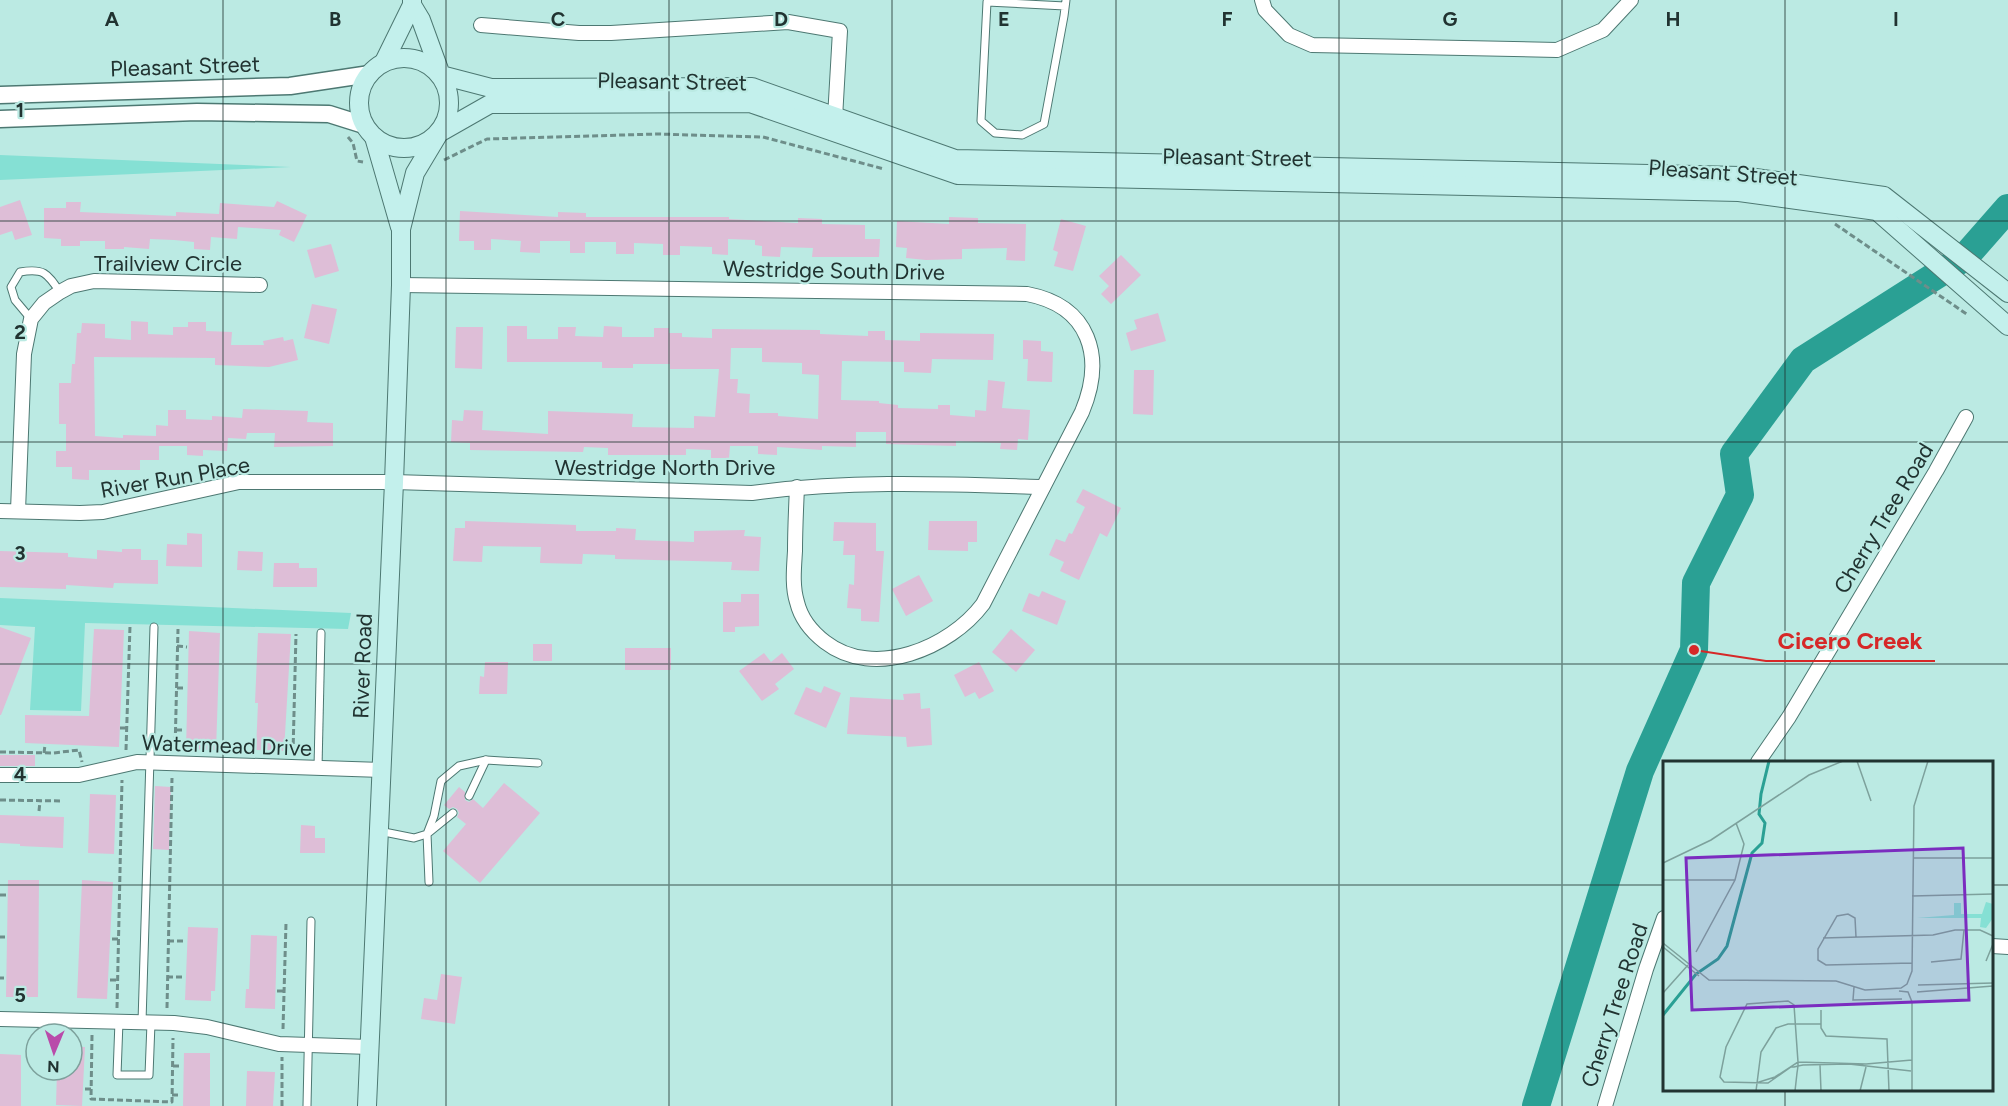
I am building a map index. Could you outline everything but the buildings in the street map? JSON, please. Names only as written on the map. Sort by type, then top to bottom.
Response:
[{"type":"main road","points":[[412,2],[448,89],[450,104],[447,119],[440,133],[415,148],[400,149],[386,145],[369,131],[360,111],[359,97],[364,83],[377,68],[412,2]]},
{"type":"main road","points":[[377,68],[399,58],[415,59],[429,65],[441,75]]},
{"type":"main road","name":"Pleasant Street","points":[[441,75],[491,88],[752,87],[832,124],[958,175],[1739,192],[1881,204]]},
{"type":"main road","name":"Pleasant Street","points":[[440,133],[490,104],[750,103],[832,124]]},
{"type":"main road","name":"River Road","points":[[367,1106],[401,285],[400,229],[381,162],[369,131]]},
{"type":"main road","name":"River Road","points":[[400,229],[415,173],[440,133]]},
{"type":"main road","points":[[1881,204],[2006,291]]},
{"type":"main road","points":[[1881,204],[1978,312],[2008,326]]},
{"type":"street","points":[[1262,0],[1265,10],[1289,35],[1312,45],[1557,50],[1603,30],[1631,0]]},
{"type":"street","points":[[481,25],[579,33],[611,33],[788,22],[840,31],[832,124]]},
{"type":"street","name":"Pleasant Street","points":[[0,96],[290,86],[377,68]]},
{"type":"street","name":"Pleasant Street","points":[[0,119],[208,112],[329,114],[369,131]]},
{"type":"street","name":"Trailview Circle","points":[[31,319],[44,303],[60,292],[71,286],[94,281],[260,285]]},
{"type":"street","name":"Westridge South Drive","points":[[401,285],[1027,294],[1045,298],[1061,306],[1084,330],[1090,346],[1093,374],[1090,393],[1082,412],[983,604],[972,618],[931,645],[891,659],[855,657],[835,650],[805,622],[797,602],[794,582],[797,487]]},
{"type":"street","points":[[18,511],[24,354],[31,319]]},
{"type":"street","name":"Cherry Tree Road","points":[[1759,761],[1808,686],[1966,417]]},
{"type":"street","name":"River Run Place","points":[[0,511],[103,512],[239,482],[394,482]]},
{"type":"street","name":"Westridge North Drive","points":[[394,482],[752,493],[797,487],[904,482],[1043,487]]},
{"type":"street","name":"Watermead Drive","points":[[0,775],[80,775],[124,764],[150,762],[382,770]]},
{"type":"street","name":"Cherry Tree Road","points":[[1605,1106],[1661,933]]},
{"type":"street","points":[[1993,946],[2008,947]]},
{"type":"street","points":[[0,1019],[118,1017],[207,1027],[279,1044],[370,1047]]},
{"type":"lane","points":[[987,2],[1066,3],[1044,124],[1022,135],[995,134],[981,121],[987,2]]},
{"type":"lane","points":[[31,319],[15,300],[11,287],[20,272],[37,269],[49,276],[60,292]]},
{"type":"lane","points":[[118,1017],[117,1074],[149,1075],[147,1022],[154,627]]},
{"type":"lane","points":[[318,768],[321,633]]},
{"type":"lane","points":[[469,796],[486,760]]},
{"type":"lane","points":[[429,882],[427,834],[434,816],[441,781],[459,766],[486,760],[538,763]]},
{"type":"lane","points":[[379,831],[414,838],[427,834],[453,813]]},
{"type":"lane","points":[[307,1106],[311,921]]},
{"type":"path","points":[[340,133],[348,136],[353,144],[357,161],[381,162]]},
{"type":"path","points":[[1874,249],[1978,312]]},
{"type":"path","points":[[126,752],[127,645],[130,626]]},
{"type":"path","points":[[175,753],[178,629]]},
{"type":"path","points":[[293,756],[296,634]]},
{"type":"path","points":[[177,646],[187,646]]},
{"type":"path","points":[[291,649],[296,649]]},
{"type":"path","points":[[122,686],[128,686]]},
{"type":"path","points":[[177,688],[186,688]]},
{"type":"path","points":[[289,690],[295,691]]},
{"type":"path","points":[[120,728],[127,728]]},
{"type":"path","points":[[176,730],[184,730]]},
{"type":"path","points":[[288,732],[294,732]]},
{"type":"path","points":[[44,753],[45,746]]},
{"type":"path","points":[[0,752],[44,753],[79,750],[82,763]]},
{"type":"path","points":[[118,1017],[121,837],[119,808],[122,773]]},
{"type":"path","points":[[167,1012],[172,773]]},
{"type":"path","points":[[0,800],[63,801]]},
{"type":"path","points":[[39,811],[40,801]]},
{"type":"path","points":[[116,837],[121,837]]},
{"type":"path","points":[[0,895],[6,895]]},
{"type":"path","points":[[114,897],[119,898]]},
{"type":"path","points":[[283,1034],[286,923]]},
{"type":"path","points":[[0,937],[5,937]]},
{"type":"path","points":[[112,939],[118,939]]},
{"type":"path","points":[[168,940],[184,941]]},
{"type":"path","points":[[280,955],[285,955]]},
{"type":"path","points":[[167,977],[183,977]]},
{"type":"path","points":[[110,980],[118,980]]},
{"type":"path","points":[[277,991],[284,991]]},
{"type":"path","points":[[282,1054],[282,1106]]},
{"type":"path","points":[[86,1060],[92,1060]]},
{"type":"path","points":[[173,1066],[181,1066]]},
{"type":"path","points":[[85,1089],[91,1089]]},
{"type":"path","points":[[277,1091],[282,1091]]},
{"type":"path","points":[[172,1095],[180,1095]]},
{"type":"path","points":[[117,1100],[117,1106]]},
{"type":"green space","points":[[0,155],[291,167],[0,180]]},
{"type":"green space","points":[[0,598],[351,613],[348,629],[85,623],[81,711],[30,710],[35,627],[0,625]]},
{"type":"waterway","points":[[1536,1106],[1640,771],[1694,650],[1696,583],[1740,495],[1734,454],[1803,360],[1965,257],[2008,208]]},
{"type":"place","name":"Cicero Creek","points":[[1694,650]]}]
